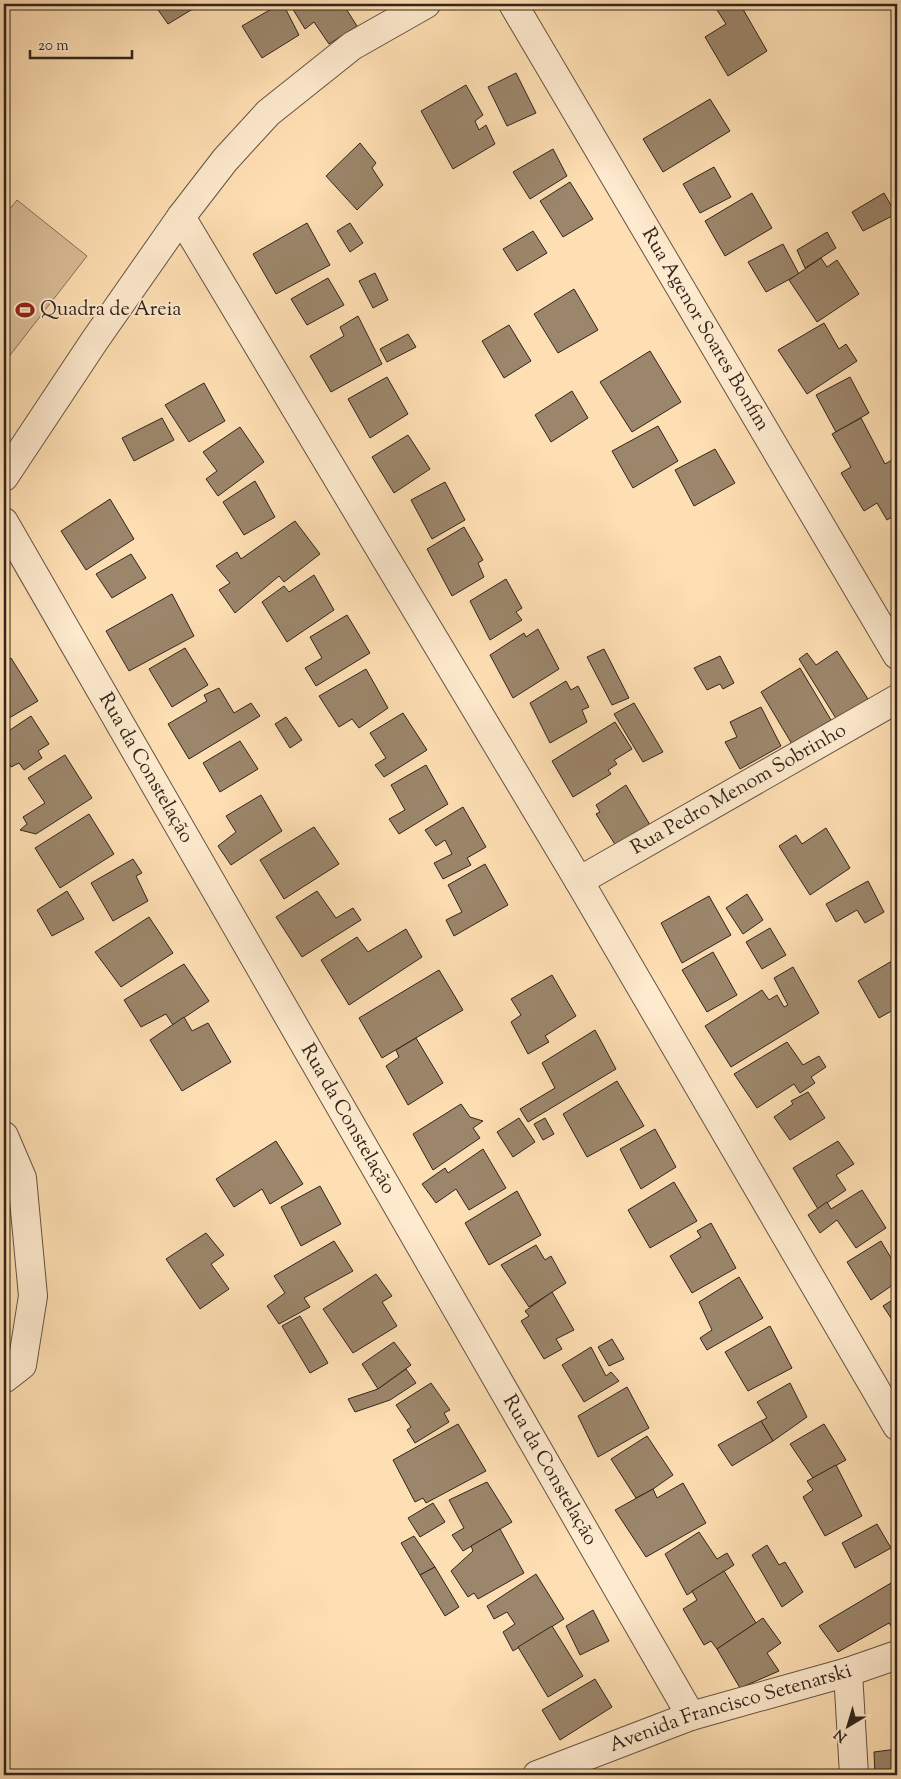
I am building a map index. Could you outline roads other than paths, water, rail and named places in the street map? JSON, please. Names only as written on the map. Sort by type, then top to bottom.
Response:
[{"type":"street","points":[[4,477],[95,340],[181,217],[225,160],[268,113],[352,46],[426,4]]},
{"type":"street","name":"Rua Agenor Soares Bonfim","points":[[513,4],[897,655]]},
{"type":"street","points":[[181,217],[579,881],[897,1426]]},
{"type":"street","name":"Rua da Constelação","points":[[4,522],[691,1716]]},
{"type":"street","name":"Rua Pedro Menom Sobrinho","points":[[579,881],[897,699]]},
{"type":"street","points":[[4,1136],[22,1178],[33,1296],[22,1365],[4,1379]]},
{"type":"street","name":"Avenida Francisco Setenarski","points":[[537,1775],[691,1716],[848,1672],[897,1656]]},
{"type":"street","points":[[848,1672],[854,1775]]},
{"type":"place","name":"Quadra de Areia","points":[[25,310]]}]
